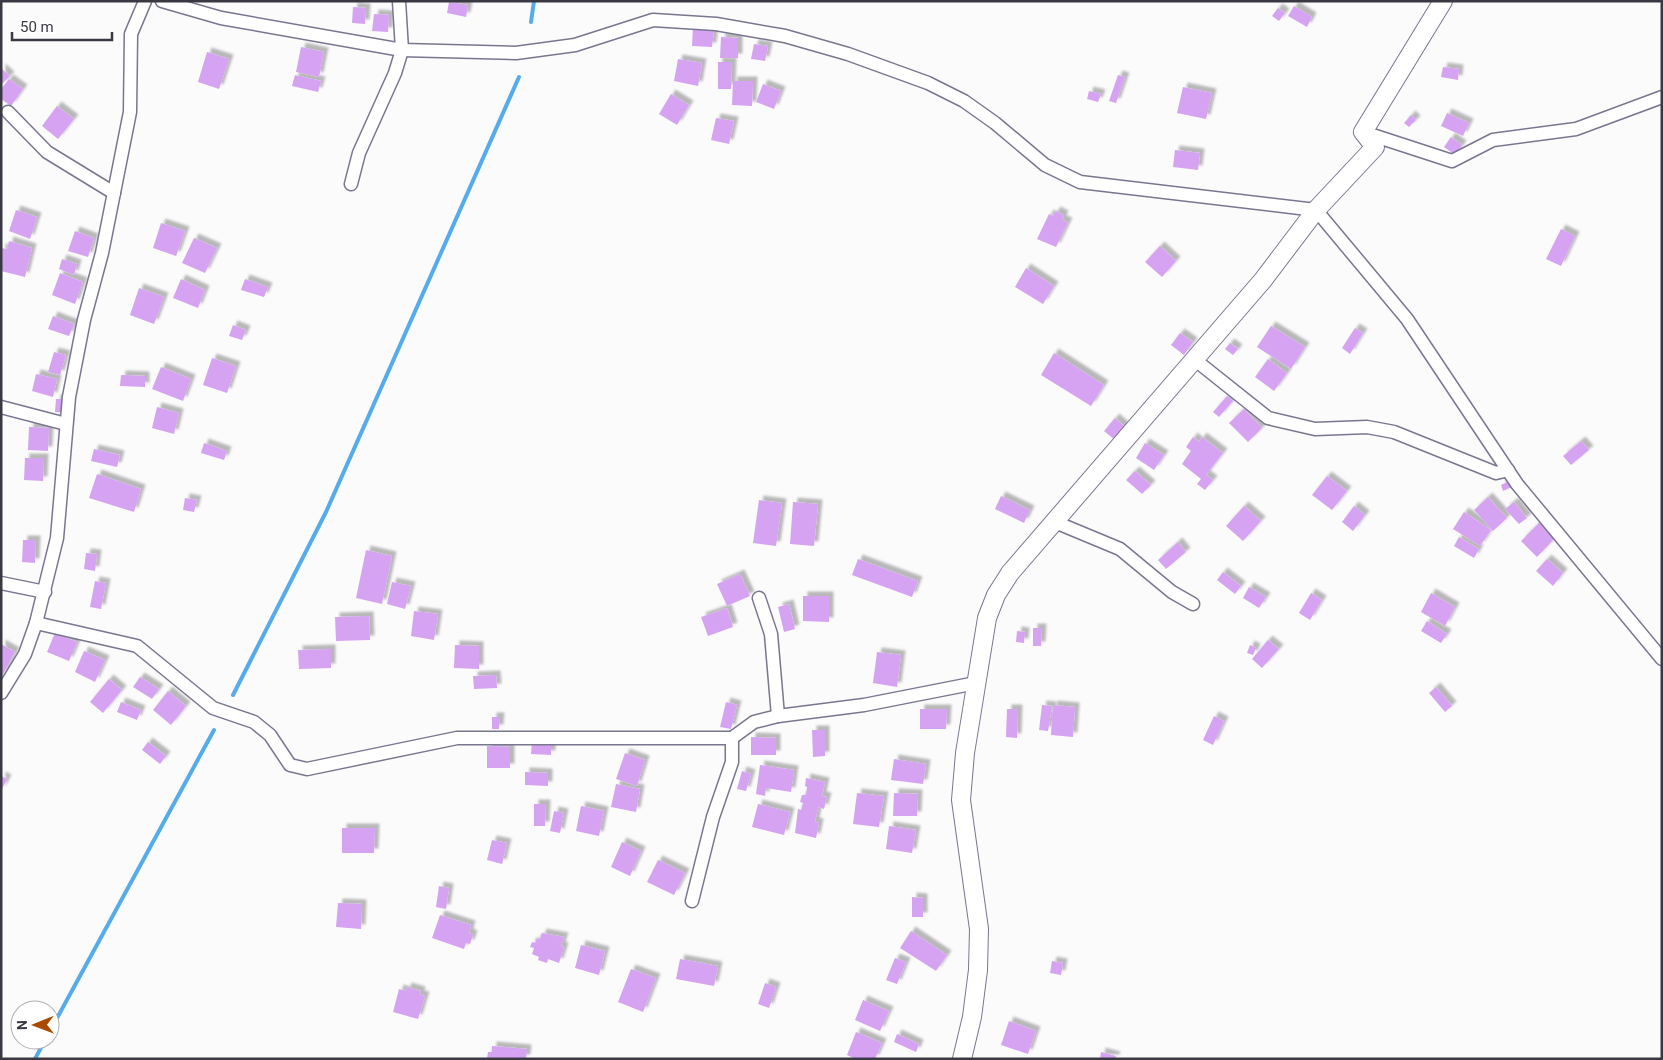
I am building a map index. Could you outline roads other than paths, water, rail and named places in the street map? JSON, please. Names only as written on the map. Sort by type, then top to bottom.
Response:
[{"type":"street","points":[[1,693],[25,654],[45,592],[57,538],[66,424],[76,358],[114,193],[130,112],[131,34],[145,1]]},
{"type":"street","points":[[162,1],[221,18],[402,50],[516,53],[575,44],[653,20],[716,24],[786,36],[857,57],[928,83],[964,101],[995,122],[1045,165],[1080,182],[1316,210],[1407,319],[1508,470],[1662,659]]},
{"type":"street","points":[[351,184],[359,153],[396,73],[402,50],[399,1]]},
{"type":"street","points":[[1363,132],[1443,1]]},
{"type":"street","points":[[1363,132],[1452,160],[1493,140],[1576,129],[1662,97]]},
{"type":"street","points":[[8,112],[47,152],[114,193]]},
{"type":"street","points":[[962,1059],[972,1017],[978,970],[979,929],[961,800],[965,753],[987,618],[996,595],[1010,573],[1262,280],[1316,210],[1375,146],[1363,132]]},
{"type":"street","points":[[1194,359],[1268,418],[1314,429],[1367,427],[1394,432],[1496,473],[1508,470]]},
{"type":"street","points":[[1,407],[66,424]]},
{"type":"street","points":[[1055,522],[1120,549],[1172,592],[1193,604]]},
{"type":"street","points":[[1,583],[45,592]]},
{"type":"street","points":[[758,598],[771,634],[778,716]]},
{"type":"street","points":[[36,623],[137,646],[213,708],[254,722],[270,735],[290,765],[307,769],[457,738],[732,738],[754,722],[778,716],[864,705],[976,683]]},
{"type":"street","points":[[692,901],[713,817],[732,762],[732,738]]},
{"type":"waterway","points":[[531,22],[534,1]]},
{"type":"waterway","points":[[233,695],[326,512],[519,77]]},
{"type":"waterway","points":[[60,1013],[214,730]]},
{"type":"waterway","points":[[35,1059],[40,1050]]}]
